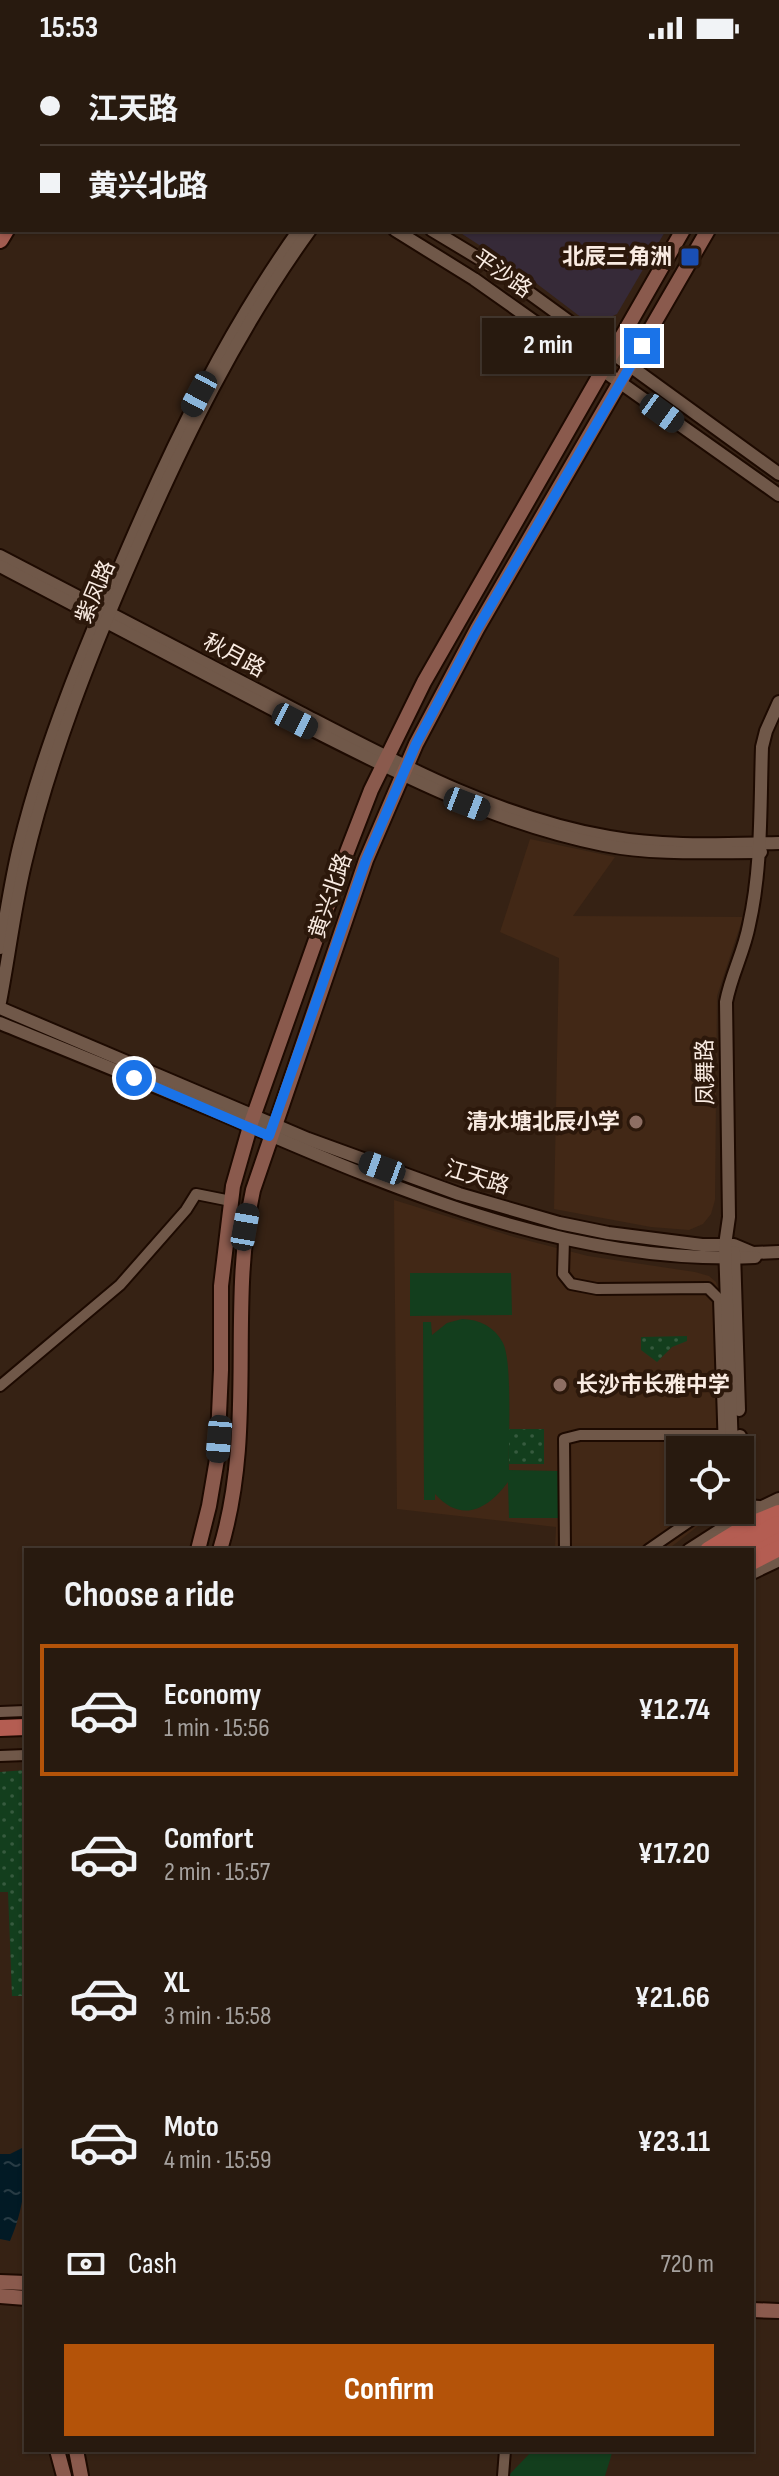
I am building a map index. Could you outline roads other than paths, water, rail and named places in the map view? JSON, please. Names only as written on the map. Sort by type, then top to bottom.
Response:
[{"type":"highway","points":[[712,1548],[772,1516]]},
{"type":"highway","points":[[732,1548],[772,1516]]},
{"type":"highway","points":[[754,1550],[778,1548]]},
{"type":"highway","points":[[754,1561],[778,1548]]},
{"type":"highway","points":[[0,1728],[24,1727]]},
{"type":"highway","points":[[0,1738],[24,1736]]},
{"type":"main road","name":"黄兴北路","points":[[198,1548],[218,1449],[221,1286],[238,1164],[347,852],[385,761],[460,615],[682,232]]},
{"type":"main road","name":"黄兴北路","points":[[220,1548],[235,1487],[241,1434],[245,1227],[255,1180],[271,1130],[366,860],[403,771],[477,629],[707,232]]},
{"type":"main road","points":[[0,2282],[24,2283]]},
{"type":"main road","points":[[0,2296],[24,2298]]},
{"type":"main road","points":[[754,2301],[779,2301]]},
{"type":"main road","points":[[754,2310],[779,2311]]},
{"type":"main road","points":[[58,2452],[64,2476]]},
{"type":"main road","points":[[76,2452],[81,2476]]},
{"type":"street","name":"紫凤路","points":[[0,1005],[24,865],[75,696],[104,615],[170,451],[256,293],[298,232]]},
{"type":"street","name":"紫凤路","points":[[0,948],[19,848],[69,686],[216,379],[265,296],[309,232]]},
{"type":"street","name":"平沙路","points":[[398,232],[474,279],[779,495]]},
{"type":"street","name":"平沙路","points":[[435,232],[495,268],[779,474]]},
{"type":"street","name":"秋月路","points":[[0,556],[104,615],[385,761],[433,791],[500,817],[592,843],[654,851],[758,848],[779,851]]},
{"type":"street","name":"秋月路","points":[[0,566],[104,615]]},
{"type":"street","name":"凤舞路","points":[[731,1436],[726,1292],[730,1251],[726,1002],[749,928],[758,848],[762,747],[779,702]]},
{"type":"street","name":"秋月路","points":[[758,848],[779,843]]},
{"type":"street","name":"江天路","points":[[0,1005],[393,1186],[500,1222],[629,1252],[689,1258],[730,1251],[779,1254]]},
{"type":"street","name":"江天路","points":[[0,1023],[252,1121]]},
{"type":"street","name":"江天路","points":[[271,1130],[516,1212],[608,1233],[753,1257],[779,1254]]},
{"type":"street","points":[[0,1386],[120,1285],[186,1210],[196,1194],[231,1201]]},
{"type":"street","points":[[687,1244],[703,1241],[717,1232],[725,1220],[729,1203]]},
{"type":"street","points":[[564,1239],[563,1274],[571,1284],[597,1289],[708,1288],[715,1292],[719,1299],[724,1435],[580,1435],[564,1439],[565,1548]]},
{"type":"street","name":"凤舞路","points":[[730,1251],[735,1277],[742,1495],[747,1506],[772,1516]]},
{"type":"street","points":[[735,1277],[738,1266],[753,1257]]},
{"type":"street","points":[[689,1258],[715,1267],[723,1279],[726,1292]]},
{"type":"street","points":[[692,1548],[720,1529],[772,1516],[779,1499]]},
{"type":"street","points":[[651,1548],[686,1524]]},
{"type":"street","points":[[720,1529],[723,1524]]},
{"type":"street","points":[[754,1571],[778,1548]]},
{"type":"street","points":[[0,1712],[24,1711]]},
{"type":"street","points":[[0,1756],[24,1755]]},
{"type":"street","points":[[503,2476],[505,2452]]},
{"type":"water","points":[[24,2147],[24,2189],[10,2241],[0,2239],[0,2154],[10,2154]]},
{"type":"place","name":"北辰三角洲","points":[[690,257]]},
{"type":"place","name":"清水塘北辰小学","points":[[636,1122]]},
{"type":"place","name":"长沙市长雅中学","points":[[560,1385]]}]
